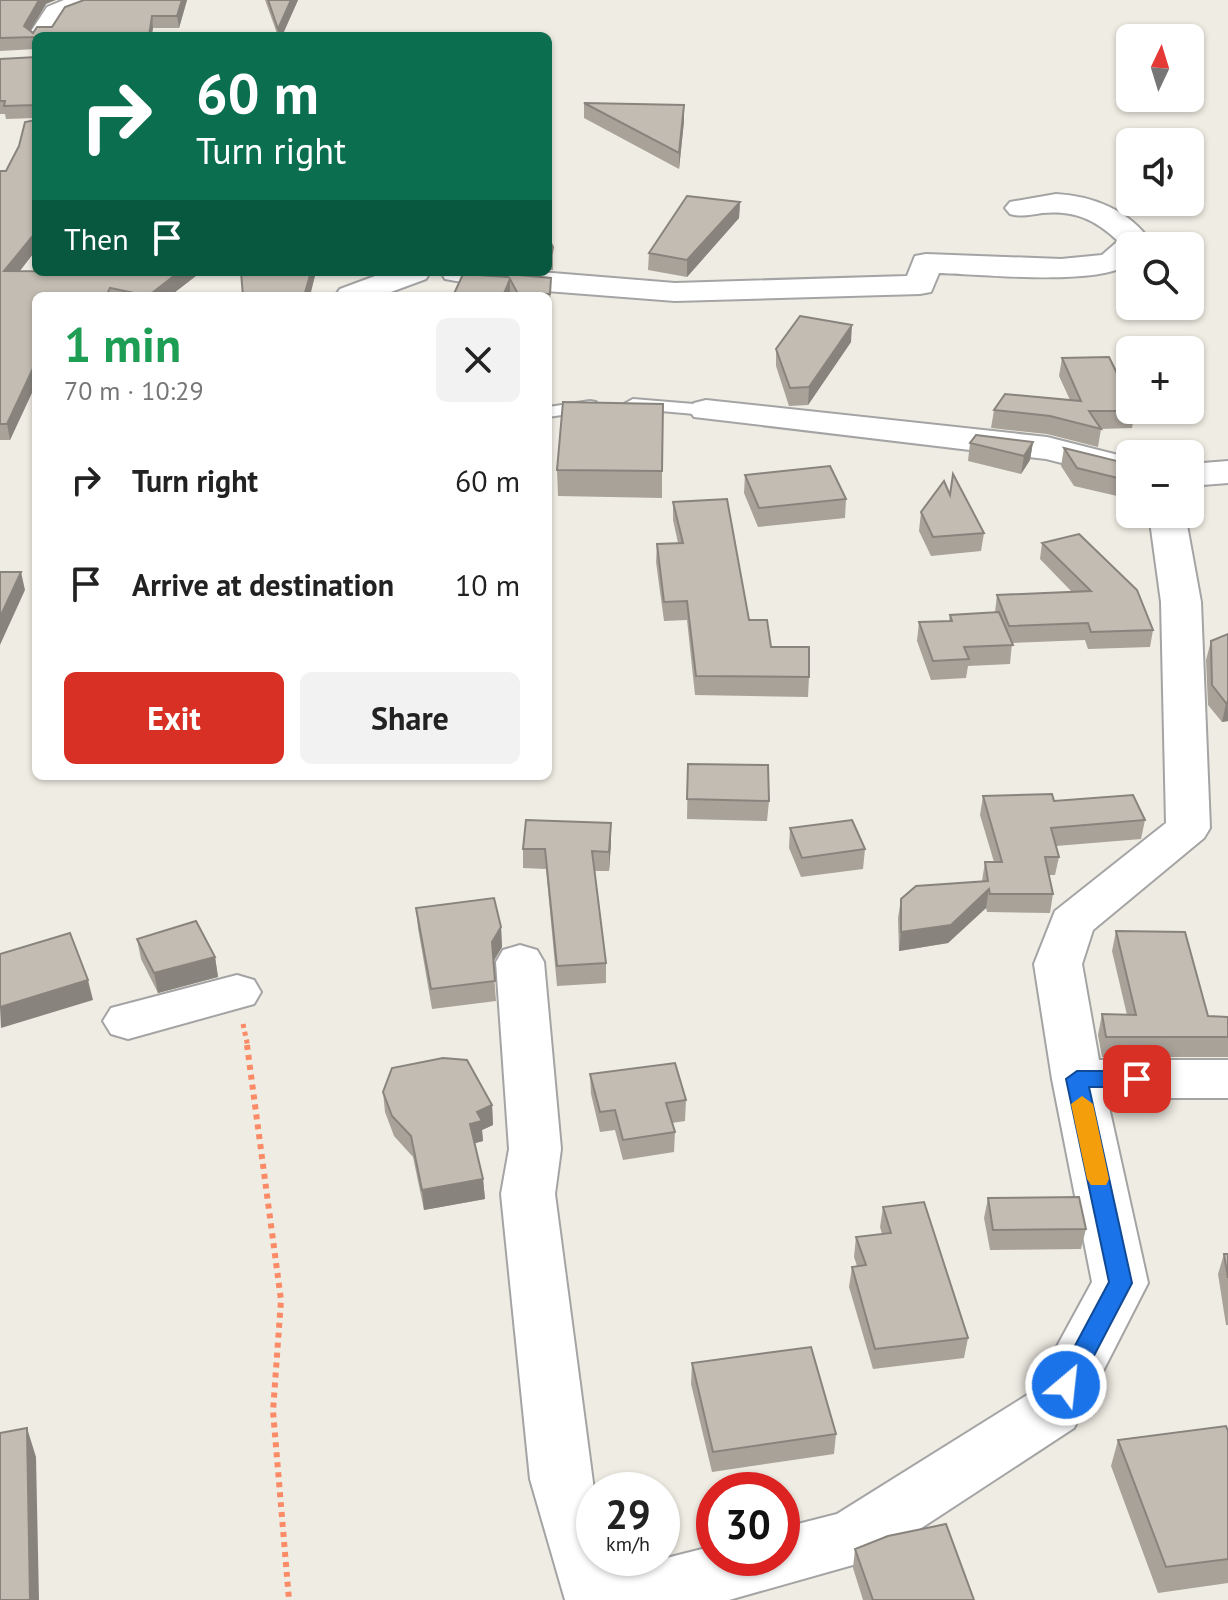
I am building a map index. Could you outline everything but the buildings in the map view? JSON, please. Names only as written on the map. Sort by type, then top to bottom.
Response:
[{"type":"street","points":[[44,32],[56,12],[86,0]]},
{"type":"street","points":[[1020,208],[1057,200],[1110,215],[1126,232]]},
{"type":"street","points":[[478,276],[675,292],[920,285],[926,263],[1061,268],[1111,263],[1116,259]]},
{"type":"street","points":[[362,292],[404,276]]},
{"type":"street","points":[[706,410],[1047,448],[1116,465]]},
{"type":"street","points":[[1204,474],[1228,472]]},
{"type":"street","points":[[800,1553],[852,1539],[1053,1410],[1120,1283],[1077,1079],[1058,964],[1072,922],[1188,828],[1181,602],[1169,528]]},
{"type":"street","points":[[520,962],[535,1149],[528,1194],[560,1479],[597,1600]]},
{"type":"street","points":[[128,1021],[237,992]]},
{"type":"street","points":[[1077,1079],[1228,1079]]},
{"type":"street","points":[[619,1600],[712,1576]]},
{"type":"lane","points":[[552,411],[613,403],[706,410]]},
{"type":"path","points":[[237,992],[255,1083],[264,1188],[281,1300],[273,1411],[289,1600]]},
{"type":"slow traffic","points":[[1082,1104],[1098,1179]]},
{"type":"route","points":[[1066,1385],[1120,1283],[1077,1079],[1137,1079]]}]
